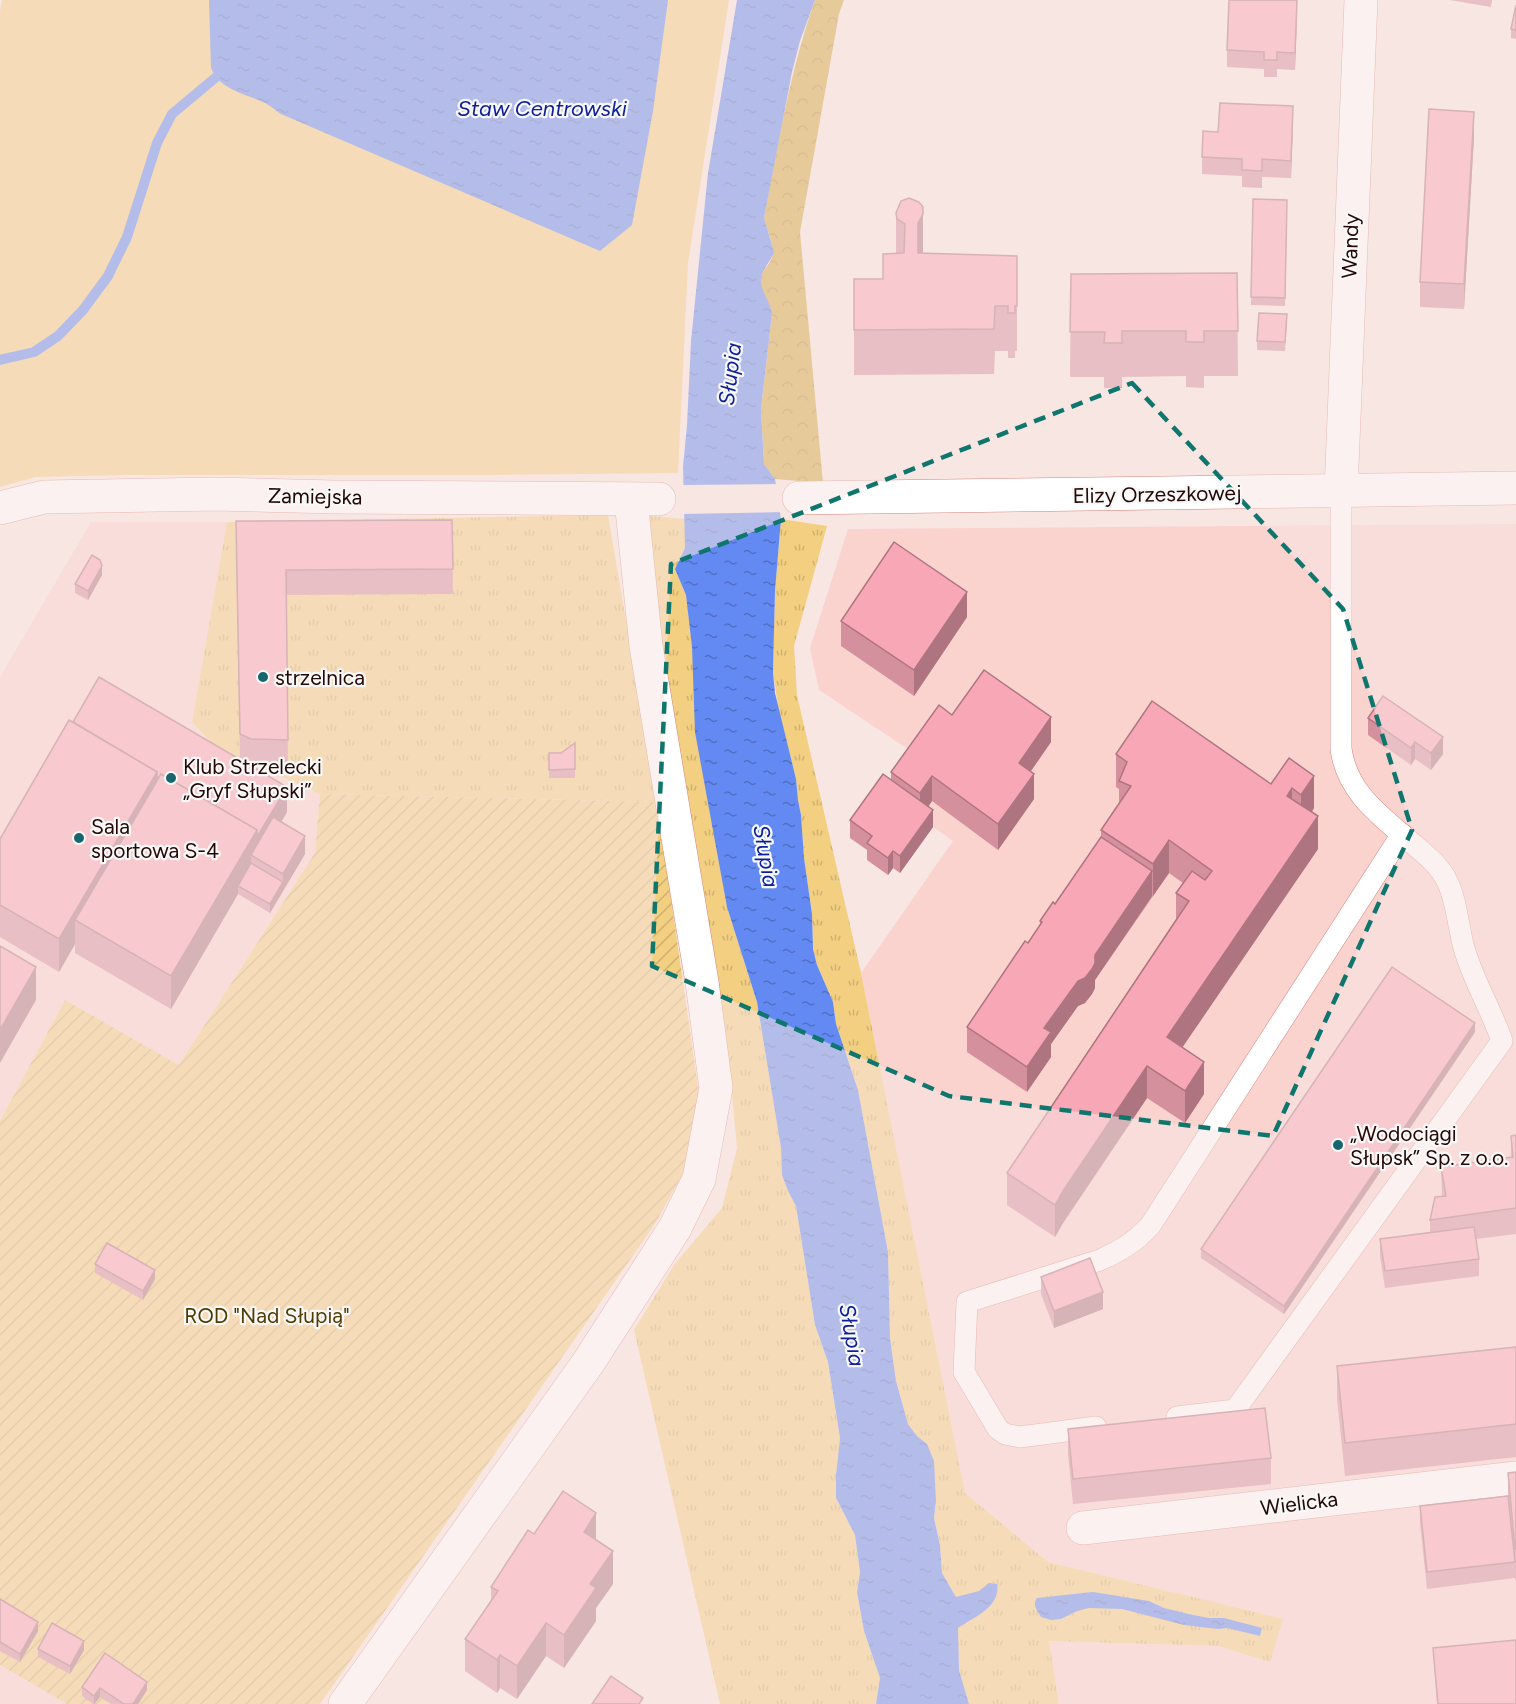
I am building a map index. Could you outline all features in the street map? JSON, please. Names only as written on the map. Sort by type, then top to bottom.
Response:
[{"type":"street","name":"Wandy","points":[[1341,491],[1361,0]]},
{"type":"street","name":"Elizy Orzeszkowej","points":[[799,498],[1516,488]]},
{"type":"street","name":"Zamiejska","points":[[0,508],[44,497],[216,494],[645,499],[646,646],[702,982],[716,1088],[699,1179],[675,1228],[588,1363],[345,1704]]},
{"type":"street","name":"Wielicka","points":[[1083,1528],[1516,1478]]},
{"type":"lane","points":[[1156,1420],[1235,1410],[1502,1041],[1469,963],[1448,882],[1438,868],[1364,799],[1349,780],[1343,765],[1341,749],[1341,491]]},
{"type":"lane","points":[[1110,1426],[1020,1437],[1005,1434],[998,1429],[964,1372],[967,1302],[1100,1260],[1137,1240],[1144,1233],[1402,834]]},
{"type":"highlighted area","points":[[1132,383],[1343,609],[1412,830],[1273,1136],[949,1096],[652,966],[671,564]]},
{"type":"shaded area","points":[[91,522],[227,522],[192,722],[215,747],[320,794],[315,853],[179,1065],[65,1000],[0,1121],[0,677]]},
{"type":"shaded area","name":"„Wodociągi Słupsk” Sp. z o.o.","points":[[1516,524],[1516,1704],[1059,1704],[1049,1641],[1218,1646],[1269,1662],[1282,1619],[1048,1562],[965,1493],[861,973],[953,841],[891,797],[920,757],[819,690],[810,648],[848,529]]},
{"type":"shaded area","points":[[0,1665],[67,1704],[0,1704]]},
{"type":"green space","points":[[2,0],[729,0],[688,263],[678,473],[129,475],[35,477],[0,487],[0,11]]},
{"type":"green space","points":[[815,0],[844,0],[839,14],[800,232],[823,483],[775,479],[764,464],[761,409],[772,313],[760,281],[772,255],[772,244],[764,218],[792,81]]},
{"type":"green space","points":[[608,515],[657,802],[320,794],[215,747],[192,722],[227,522]]},
{"type":"green space","points":[[640,515],[685,519],[685,548],[675,569],[686,595],[715,836],[727,907],[757,1002],[781,1148],[782,1175],[796,1206],[815,1325],[828,1362],[840,1438],[836,1498],[855,1535],[860,1572],[857,1592],[864,1631],[880,1678],[876,1704],[720,1704],[634,1330],[674,1265],[722,1208],[737,1148],[729,1064]]},
{"type":"green space","points":[[781,519],[827,526],[794,646],[797,695],[861,973],[965,1493],[1048,1562],[1283,1619],[1270,1662],[1218,1646],[1049,1641],[1059,1704],[969,1704],[959,1670],[956,1597],[942,1573],[940,1545],[934,1518],[936,1501],[934,1482],[927,1444],[908,1424],[896,1381],[890,1338],[888,1252],[858,1090],[836,1024],[833,1002],[817,965],[813,949],[812,914],[796,779],[779,713],[773,672],[775,591]]},
{"type":"green space","name":"ROD \"Nad Słupią\"","points":[[320,794],[657,802],[700,1100],[690,1161],[655,1224],[320,1704],[67,1704],[0,1665],[0,1121],[65,1000],[179,1065],[315,853]]},
{"type":"water","name":"Staw Centrowski","points":[[209,0],[668,0],[653,111],[632,225],[600,251],[281,114],[265,103],[227,87],[215,76],[211,68]]},
{"type":"water","name":"Słupia","points":[[737,0],[815,0],[800,41],[792,72],[764,218],[774,252],[761,279],[762,289],[772,313],[761,409],[764,464],[775,479],[781,519],[775,591],[773,672],[775,693],[796,779],[812,914],[813,949],[817,965],[833,1002],[836,1024],[858,1090],[888,1252],[890,1338],[896,1381],[908,1424],[927,1444],[934,1461],[936,1501],[934,1518],[940,1545],[942,1573],[956,1597],[979,1591],[989,1583],[997,1584],[995,1599],[991,1605],[958,1628],[959,1670],[969,1704],[876,1704],[880,1678],[864,1631],[857,1592],[860,1572],[855,1535],[836,1498],[840,1438],[828,1362],[815,1325],[796,1206],[782,1175],[781,1148],[757,1002],[727,907],[695,732],[692,647],[686,595],[675,569],[685,548],[683,467],[691,341],[708,173]]},
{"type":"water","points":[[1093,1592],[1149,1601],[1164,1608],[1193,1615],[1224,1618],[1262,1628],[1260,1636],[1227,1628],[1184,1625],[1122,1609],[1089,1608],[1061,1619],[1051,1620],[1041,1617],[1035,1605],[1037,1598]]},
{"type":"pier","points":[[779,484],[783,512],[682,514],[681,485]]},
{"type":"building","points":[[1229,0],[1297,0],[1295,53],[1277,52],[1277,60],[1264,60],[1264,52],[1227,50]]},
{"type":"building","points":[[1516,5],[1516,30],[1511,29]]},
{"type":"building","points":[[1220,103],[1293,106],[1291,161],[1262,159],[1262,171],[1242,170],[1242,159],[1202,157],[1203,131],[1218,132]]},
{"type":"building","points":[[1429,109],[1474,112],[1464,284],[1420,282]]},
{"type":"building","points":[[909,198],[919,202],[923,207],[923,214],[918,223],[918,253],[1017,256],[1015,313],[1008,313],[1008,306],[995,306],[994,329],[854,330],[854,279],[883,279],[883,254],[904,253],[905,224],[897,219],[896,213],[901,201]]},
{"type":"building","points":[[1253,199],[1287,200],[1285,298],[1251,297]]},
{"type":"building","points":[[1237,273],[1238,331],[1204,331],[1204,342],[1186,342],[1186,331],[1122,331],[1122,343],[1104,343],[1105,332],[1070,332],[1071,274]]},
{"type":"building","points":[[1259,313],[1287,314],[1285,342],[1257,341]]},
{"type":"building","points":[[452,520],[453,569],[286,570],[288,740],[251,739],[240,734],[236,521]]},
{"type":"building","points":[[894,542],[967,592],[914,670],[841,621]]},
{"type":"building","points":[[92,555],[100,560],[102,566],[88,591],[75,584]]},
{"type":"building","points":[[984,670],[1051,717],[1019,763],[1034,774],[998,824],[932,776],[920,793],[891,772],[939,705],[952,715]]},
{"type":"building","points":[[99,677],[287,787],[257,837],[257,830],[161,774],[157,779],[157,772],[73,722]]},
{"type":"building","points":[[1383,696],[1443,737],[1431,753],[1415,742],[1411,748],[1368,718]]},
{"type":"building","points":[[1152,701],[1271,784],[1289,758],[1314,776],[1301,795],[1292,788],[1287,796],[1318,816],[1167,1037],[1204,1062],[1185,1091],[1147,1066],[1055,1205],[1007,1173],[1189,901],[1176,893],[1192,871],[1205,880],[1212,871],[1169,840],[1153,864],[1101,830],[1131,786],[1119,781],[1127,762],[1116,754]]},
{"type":"building","name":"Sala sportowa S-4","points":[[69,720],[157,772],[59,939],[0,905],[0,839]]},
{"type":"building","points":[[575,743],[575,769],[549,770],[549,753],[561,753]]},
{"type":"building","points":[[161,774],[257,830],[171,976],[75,920]]},
{"type":"building","points":[[883,774],[933,810],[900,856],[893,851],[888,858],[867,843],[872,836],[850,820]]},
{"type":"building","points":[[273,817],[305,836],[283,874],[251,855]]},
{"type":"building","points":[[1101,837],[1152,871],[1095,955],[1092,969],[1085,978],[1078,981],[1044,1028],[1051,1032],[1027,1067],[967,1027],[1025,941],[1028,943],[1053,902],[1055,904]]},
{"type":"building","points":[[251,863],[283,882],[270,904],[238,886]]},
{"type":"building","points":[[0,946],[36,967],[0,1030]]},
{"type":"building","points":[[1392,967],[1475,1023],[1284,1306],[1201,1249]]},
{"type":"building","points":[[1516,1135],[1516,1208],[1430,1220],[1435,1197],[1446,1196],[1441,1167],[1513,1157],[1511,1136]]},
{"type":"building","points":[[1474,1227],[1479,1259],[1385,1271],[1380,1239]]},
{"type":"building","points":[[107,1243],[155,1270],[143,1291],[95,1264]]},
{"type":"building","points":[[1090,1258],[1103,1292],[1054,1311],[1041,1277]]},
{"type":"building","points":[[1516,1347],[1516,1424],[1345,1443],[1337,1366]]},
{"type":"building","points":[[1265,1408],[1271,1458],[1073,1479],[1068,1429]]},
{"type":"building","points":[[1516,1472],[1516,1548],[1515,1549],[1508,1473]]},
{"type":"building","points":[[563,1491],[596,1513],[584,1532],[613,1551],[590,1584],[596,1588],[564,1635],[546,1623],[517,1666],[500,1655],[497,1660],[465,1639],[498,1591],[491,1587],[528,1530],[534,1534]]},
{"type":"building","points":[[1508,1496],[1515,1562],[1427,1572],[1420,1506]]},
{"type":"building","points":[[0,1599],[38,1622],[20,1654],[0,1642]]},
{"type":"building","points":[[52,1623],[84,1641],[70,1666],[38,1649]]},
{"type":"building","points":[[1516,1640],[1516,1704],[1438,1704],[1433,1648]]},
{"type":"building","points":[[105,1653],[147,1682],[133,1704],[124,1704],[100,1688],[94,1696],[82,1687]]},
{"type":"building","points":[[611,1676],[643,1698],[639,1704],[592,1704]]},
{"type":"waterway","points":[[0,360],[34,352],[58,336],[83,310],[108,276],[127,237],[157,143],[172,114],[215,78]]},
{"type":"place","name":"strzelnica","points":[[263,677]]},
{"type":"place","name":"Klub Strzelecki „Gryf Słupski”","points":[[171,778]]},
{"type":"place","name":"Sala sportowa S-4","points":[[79,838]]},
{"type":"place","name":"„Wodociągi Słupsk” Sp. z o.o.","points":[[1338,1145]]}]
